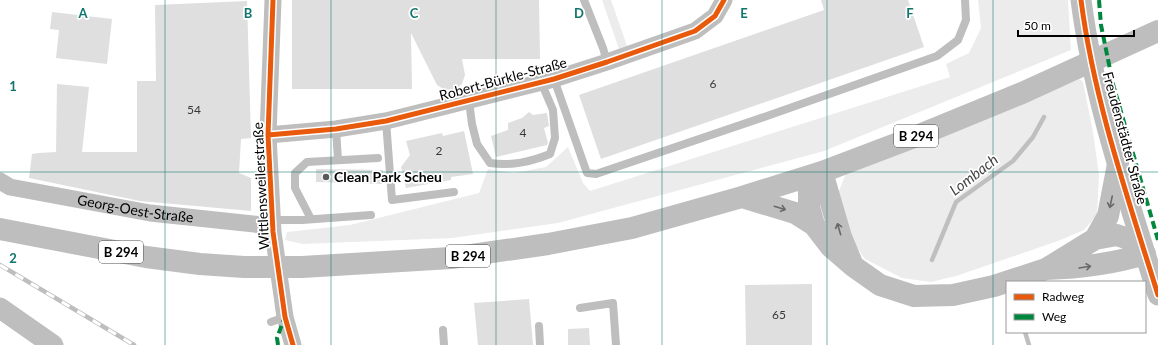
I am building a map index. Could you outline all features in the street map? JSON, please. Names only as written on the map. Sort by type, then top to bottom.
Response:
[{"type":"main road","name":"B 294","points":[[0,229],[146,257],[200,264],[244,267],[302,266],[451,258],[548,244],[632,228],[742,197],[816,174],[918,136],[1022,93],[1158,31]]},
{"type":"main road","points":[[1096,239],[1108,216],[1118,164]]},
{"type":"main road","points":[[814,225],[809,207],[816,174]]},
{"type":"main road","points":[[816,174],[853,266]]},
{"type":"main road","points":[[742,197],[795,213],[814,225],[831,247],[853,266],[880,285],[914,296],[953,295],[1006,282]]},
{"type":"main road","points":[[1009,281],[1046,269],[1096,239],[1117,235],[1132,240],[1145,254],[1129,259],[1081,268],[1046,269]]},
{"type":"street","name":"Wittlensweilerstraße","points":[[273,0],[268,135],[272,223],[278,320],[293,345]]},
{"type":"street","name":"Robert-Bürkle-Straße","points":[[268,135],[336,129],[386,121],[547,81],[607,62],[695,31],[715,16],[724,0]]},
{"type":"street","name":"Freudenstädter Straße","points":[[1081,0],[1084,28],[1097,87],[1118,164],[1158,295]]},
{"type":"street","name":"Georg-Oest-Straße","points":[[0,181],[10,187],[150,213],[272,223]]},
{"type":"street","points":[[0,308],[53,345]]},
{"type":"lane","points":[[584,0],[607,62]]},
{"type":"lane","points":[[547,81],[587,173],[596,174],[937,56],[958,40],[966,20],[965,0]]},
{"type":"lane","points":[[469,101],[472,124],[477,144],[490,163],[505,165],[533,161],[550,154],[555,138],[553,110],[547,81]]},
{"type":"lane","points":[[386,121],[392,200],[454,192]]},
{"type":"lane","points":[[336,129],[338,160]]},
{"type":"lane","points":[[311,220],[295,188],[295,173],[307,162],[378,158]]},
{"type":"lane","points":[[272,223],[371,215]]},
{"type":"lane","points":[[580,308],[613,303],[616,345]]},
{"type":"lane","points":[[539,326],[540,345]]},
{"type":"lane","points":[[443,330],[444,345]]},
{"type":"shaded area","points":[[602,0],[611,0],[627,46],[619,49]]},
{"type":"shaded area","points":[[978,0],[1068,0],[1071,50],[824,151],[558,223],[452,238],[303,244],[285,240],[287,232],[350,225],[479,193],[488,169],[514,173],[546,167],[568,147],[583,183],[590,191],[950,77],[946,64],[969,53],[981,28]]},
{"type":"shaded area","points":[[1080,79],[1083,82],[1093,132],[1099,175],[1097,215],[1084,230],[1058,241],[956,276],[931,282],[902,278],[865,259],[854,243],[837,196],[847,171]]},
{"type":"building","points":[[292,0],[539,0],[540,59],[462,59],[465,75],[462,84],[455,90],[445,90],[437,85],[411,33],[412,89],[292,89]]},
{"type":"building","points":[[821,0],[908,0],[924,47],[601,159],[579,95],[824,10]]},
{"type":"building","points":[[247,1],[251,138],[241,139],[239,173],[251,178],[251,211],[140,201],[29,178],[32,154],[56,152],[57,84],[89,87],[82,152],[137,152],[137,81],[156,81],[155,5]]},
{"type":"building","points":[[52,12],[112,19],[107,64],[56,58],[59,30],[50,29]]},
{"type":"building","points":[[529,112],[533,115],[547,113],[549,126],[544,128],[548,143],[547,145],[496,157],[491,136],[508,130],[508,123],[522,118]]},
{"type":"building","points":[[464,131],[473,174],[451,177],[451,180],[406,188],[401,167],[410,155],[406,141],[442,133],[443,136]]},
{"type":"building","points":[[316,169],[383,170],[382,184],[316,182]]},
{"type":"building","points":[[812,284],[812,345],[746,345],[745,285]]},
{"type":"building","points":[[529,299],[533,345],[478,345],[474,303]]},
{"type":"building","points":[[589,328],[590,345],[568,345],[568,329]]},
{"type":"waterway","name":"Lombach","points":[[932,260],[956,202],[1013,161],[1033,137],[1044,117]]},
{"type":"waterway","name":"Lombach","points":[[1025,333],[1029,345]]},
{"type":"railway","points":[[0,265],[134,345]]},
{"type":"marked path","points":[[1099,0],[1101,25],[1113,84],[1158,240]]},
{"type":"marked path","points":[[278,345],[277,338],[284,319]]},
{"type":"cycle path","points":[[273,0],[268,135],[273,232],[285,317],[293,345]]},
{"type":"cycle path","points":[[268,135],[336,129],[386,121],[554,79],[695,31],[715,16],[724,0]]},
{"type":"cycle path","points":[[1081,0],[1094,75],[1103,112],[1158,295]]},
{"type":"place","name":"Clean Park Scheu","points":[[326,177]]}]
